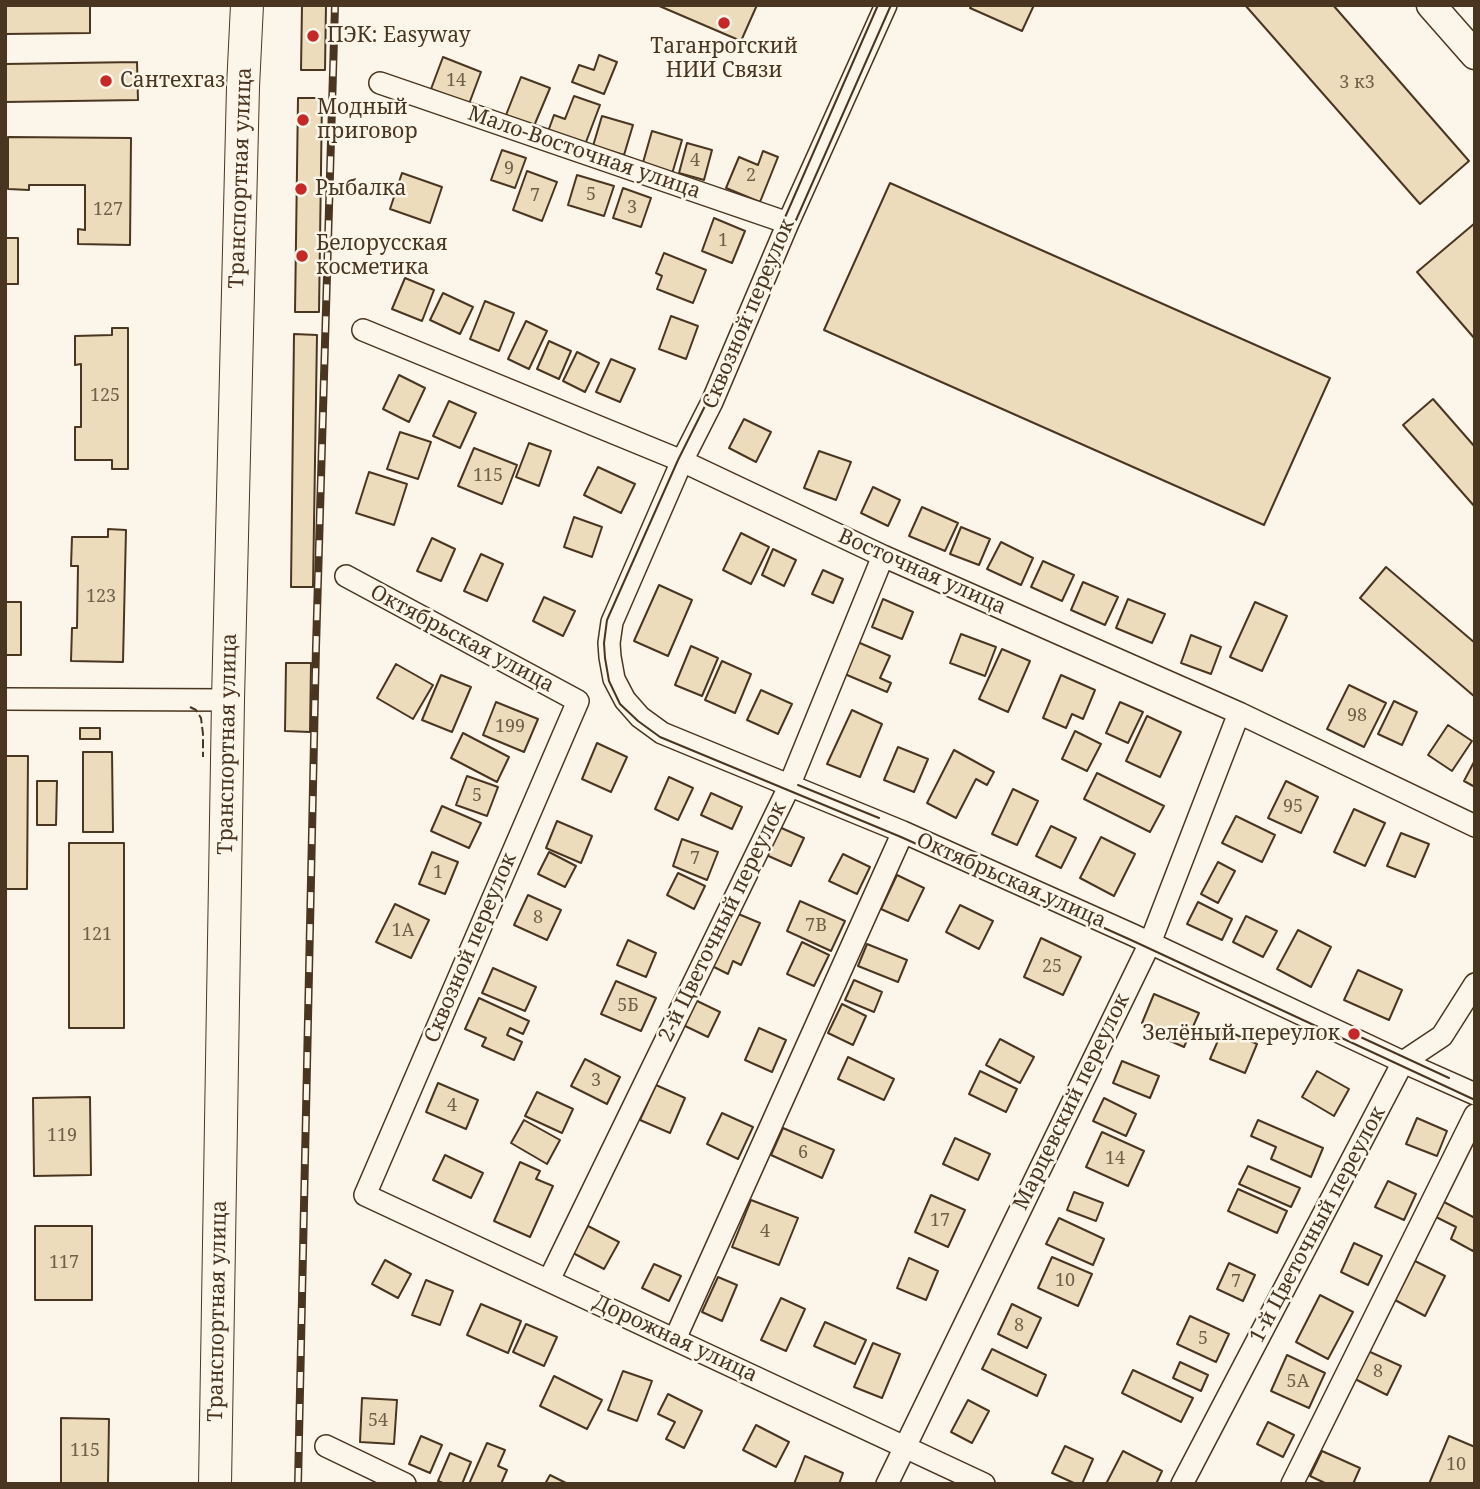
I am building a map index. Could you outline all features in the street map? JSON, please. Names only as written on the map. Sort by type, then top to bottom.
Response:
[{"type":"main road","name":"Транспортная улица","points":[[215,1484],[228,700],[247,5]]},
{"type":"main road","points":[[1431,5],[1475,55]]},
{"type":"street","name":"Сквозной переулок","points":[[612,622],[682,461],[712,402],[788,223],[886,5]]},
{"type":"street","name":"Мало-Восточная улица","points":[[380,83],[788,223]]},
{"type":"street","name":"Восточная улица","points":[[363,330],[682,461],[883,556],[1239,713],[1475,826]]},
{"type":"street","name":"2-й Цветочный переулок","points":[[549,1280],[789,786],[883,556]]},
{"type":"street","name":"Октябрьская улица","points":[[346,576],[578,701]]},
{"type":"street","name":"Октябрьская улица","points":[[612,622],[609,643],[614,679],[625,700],[662,733],[903,832],[1475,1094]]},
{"type":"street","points":[[5,699],[228,700]]},
{"type":"street","name":"Сквозной переулок","points":[[365,1195],[578,701]]},
{"type":"street","name":"Марцевский переулок","points":[[887,1484],[1150,943],[1239,713]]},
{"type":"street","points":[[675,1339],[903,832]]},
{"type":"street","name":"1-й Цветочный переулок","points":[[1182,1484],[1404,1062],[1442,1036],[1475,984]]},
{"type":"street","points":[[1292,1484],[1475,1115]]},
{"type":"street","name":"Дорожная улица","points":[[365,1195],[984,1484]]},
{"type":"street","points":[[326,1446],[405,1484]]},
{"type":"building","points":[[5,5],[90,5],[90,33],[5,34]]},
{"type":"building","points":[[302,5],[326,5],[325,70],[301,70]]},
{"type":"building","name":"Таганрогский НИИ Связи","points":[[657,5],[757,5],[741,41]]},
{"type":"building","points":[[972,5],[1034,5],[1022,31],[970,8]]},
{"type":"building","points":[[1245,5],[1333,5],[1469,161],[1420,204]]},
{"type":"building","points":[[599,55],[617,62],[604,94],[572,82],[579,65],[594,70]]},
{"type":"building","points":[[443,57],[481,72],[469,104],[431,89]]},
{"type":"building","points":[[137,62],[138,100],[5,102],[5,64]]},
{"type":"building","points":[[521,77],[550,88],[534,126],[506,115]]},
{"type":"building","points":[[574,96],[600,105],[583,150],[546,137],[554,115],[565,119]]},
{"type":"building","points":[[298,98],[322,98],[319,312],[295,312]]},
{"type":"building","points":[[602,116],[633,125],[624,155],[593,146]]},
{"type":"building","points":[[652,131],[682,140],[672,174],[642,166]]},
{"type":"building","points":[[8,137],[131,138],[130,245],[78,244],[78,229],[85,230],[85,185],[29,185],[29,190],[8,189]]},
{"type":"building","points":[[687,143],[712,150],[704,180],[679,173]]},
{"type":"building","points":[[502,150],[526,158],[515,188],[491,180]]},
{"type":"building","points":[[763,151],[778,157],[760,202],[726,188],[739,157],[758,165]]},
{"type":"building","points":[[527,171],[557,182],[542,221],[513,210]]},
{"type":"building","points":[[402,173],[442,187],[430,223],[390,209]]},
{"type":"building","points":[[577,175],[614,186],[604,216],[568,205]]},
{"type":"building","points":[[890,183],[1330,378],[1264,525],[824,330]]},
{"type":"building","points":[[623,188],[651,198],[641,227],[613,218]]},
{"type":"building","points":[[714,218],[745,231],[732,263],[702,251]]},
{"type":"building","points":[[1475,223],[1475,339],[1417,272]]},
{"type":"building","points":[[5,238],[18,238],[18,284],[5,284]]},
{"type":"building","points":[[664,253],[706,270],[693,303],[657,289],[662,276],[656,273]]},
{"type":"building","points":[[405,278],[434,290],[422,321],[392,309]]},
{"type":"building","points":[[443,293],[473,307],[460,334],[430,320]]},
{"type":"building","points":[[485,301],[514,313],[499,351],[470,339]]},
{"type":"building","points":[[671,316],[698,326],[686,359],[659,349]]},
{"type":"building","points":[[526,321],[547,331],[529,369],[508,359]]},
{"type":"building","points":[[112,328],[128,328],[128,469],[112,469],[112,460],[75,460],[75,427],[81,427],[81,364],[75,365],[75,336],[112,335]]},
{"type":"building","points":[[294,334],[317,335],[313,587],[291,587]]},
{"type":"building","points":[[549,341],[571,351],[559,379],[537,369]]},
{"type":"building","points":[[577,352],[599,363],[585,392],[563,381]]},
{"type":"building","points":[[611,359],[635,369],[620,402],[596,392]]},
{"type":"building","points":[[399,375],[425,388],[409,422],[383,409]]},
{"type":"building","points":[[1433,399],[1475,447],[1475,507],[1403,425]]},
{"type":"building","points":[[449,401],[476,413],[460,448],[433,436]]},
{"type":"building","points":[[744,419],[771,432],[756,462],[729,448]]},
{"type":"building","points":[[400,432],[431,442],[418,479],[387,469]]},
{"type":"building","points":[[529,443],[551,451],[539,486],[516,477]]},
{"type":"building","points":[[474,448],[517,465],[502,504],[458,486]]},
{"type":"building","points":[[819,451],[851,462],[836,500],[804,488]]},
{"type":"building","points":[[598,467],[635,484],[621,513],[584,495]]},
{"type":"building","points":[[369,472],[407,484],[394,525],[356,513]]},
{"type":"building","points":[[873,487],[900,500],[888,526],[861,513]]},
{"type":"building","points":[[922,507],[958,523],[945,551],[909,536]]},
{"type":"building","points":[[574,517],[602,527],[592,557],[564,547]]},
{"type":"building","points":[[961,527],[990,539],[979,565],[950,554]]},
{"type":"building","points":[[108,529],[126,530],[123,662],[71,661],[72,628],[77,628],[78,566],[71,566],[72,537],[108,537]]},
{"type":"building","points":[[741,533],[769,547],[751,584],[723,570]]},
{"type":"building","points":[[432,538],[455,549],[441,581],[417,571]]},
{"type":"building","points":[[1001,542],[1033,558],[1021,585],[987,569]]},
{"type":"building","points":[[773,549],[796,560],[784,586],[762,575]]},
{"type":"building","points":[[481,554],[503,564],[487,601],[464,591]]},
{"type":"building","points":[[1043,561],[1074,575],[1062,601],[1031,587]]},
{"type":"building","points":[[1386,567],[1475,643],[1475,697],[1360,598]]},
{"type":"building","points":[[823,570],[843,579],[833,603],[812,594]]},
{"type":"building","points":[[1083,582],[1118,597],[1105,625],[1071,610]]},
{"type":"building","points":[[659,585],[692,600],[668,656],[634,641]]},
{"type":"building","points":[[544,597],[575,611],[563,636],[533,621]]},
{"type":"building","points":[[883,599],[913,612],[902,639],[872,627]]},
{"type":"building","points":[[1128,599],[1165,614],[1152,643],[1116,628]]},
{"type":"building","points":[[5,602],[21,602],[21,655],[5,655]]},
{"type":"building","points":[[1255,602],[1287,616],[1262,671],[1230,657]]},
{"type":"building","points":[[961,634],[996,647],[985,676],[950,663]]},
{"type":"building","points":[[1191,635],[1221,647],[1211,674],[1181,663]]},
{"type":"building","points":[[853,640],[890,656],[880,678],[891,683],[887,692],[840,672]]},
{"type":"building","points":[[691,646],[718,658],[702,696],[675,685]]},
{"type":"building","points":[[1002,649],[1030,661],[1008,712],[979,699]]},
{"type":"building","points":[[722,661],[751,674],[735,713],[705,700]]},
{"type":"building","points":[[286,663],[311,663],[310,732],[285,731]]},
{"type":"building","points":[[396,664],[433,685],[413,719],[377,698]]},
{"type":"building","points":[[441,675],[471,687],[452,732],[422,720]]},
{"type":"building","points":[[1061,675],[1095,690],[1083,719],[1072,714],[1066,728],[1043,718]]},
{"type":"building","points":[[1349,685],[1386,703],[1364,747],[1327,729]]},
{"type":"building","points":[[761,690],[792,704],[778,734],[747,720]]},
{"type":"building","points":[[1394,701],[1417,712],[1402,745],[1378,734]]},
{"type":"building","points":[[496,702],[538,719],[524,752],[483,735]]},
{"type":"building","points":[[1120,702],[1143,712],[1128,743],[1106,733]]},
{"type":"building","points":[[852,710],[882,724],[860,777],[827,764]]},
{"type":"building","points":[[1147,716],[1181,732],[1160,777],[1126,761]]},
{"type":"building","points":[[1448,725],[1472,741],[1452,771],[1428,755]]},
{"type":"building","points":[[80,728],[100,728],[100,739],[80,739]]},
{"type":"building","points":[[1075,731],[1101,744],[1087,771],[1062,759]]},
{"type":"building","points":[[463,733],[509,757],[497,782],[451,758]]},
{"type":"building","points":[[597,743],[627,757],[611,792],[582,779]]},
{"type":"building","points":[[898,747],[928,759],[914,792],[884,780]]},
{"type":"building","points":[[954,750],[994,772],[987,785],[976,779],[956,818],[927,803]]},
{"type":"building","points":[[83,752],[112,752],[113,832],[83,832]]},
{"type":"building","points":[[5,756],[28,756],[27,889],[5,889]]},
{"type":"building","points":[[1475,760],[1475,787],[1464,781]]},
{"type":"building","points":[[1097,773],[1164,806],[1150,832],[1084,799]]},
{"type":"building","points":[[467,776],[498,787],[487,816],[456,805]]},
{"type":"building","points":[[669,777],[693,788],[678,820],[655,809]]},
{"type":"building","points":[[37,781],[57,781],[56,825],[37,825]]},
{"type":"building","points":[[1286,781],[1318,797],[1301,833],[1268,818]]},
{"type":"building","points":[[1013,789],[1038,801],[1017,845],[992,834]]},
{"type":"building","points":[[711,793],[742,807],[732,829],[701,815]]},
{"type":"building","points":[[442,806],[481,823],[469,848],[431,831]]},
{"type":"building","points":[[1354,809],[1385,823],[1365,866],[1334,852]]},
{"type":"building","points":[[1236,816],[1275,835],[1262,862],[1222,843]]},
{"type":"building","points":[[557,821],[592,836],[581,863],[546,848]]},
{"type":"building","points":[[777,826],[804,838],[791,866],[764,854]]},
{"type":"building","points":[[1051,826],[1076,838],[1061,868],[1036,856]]},
{"type":"building","points":[[1401,833],[1429,844],[1415,877],[1387,866]]},
{"type":"building","points":[[1101,837],[1135,854],[1114,896],[1080,878]]},
{"type":"building","points":[[682,839],[718,852],[707,880],[673,866]]},
{"type":"building","points":[[69,843],[124,843],[124,1028],[69,1028]]},
{"type":"building","points":[[432,852],[458,862],[445,894],[419,884]]},
{"type":"building","points":[[549,852],[576,866],[565,887],[538,874]]},
{"type":"building","points":[[843,854],[870,867],[857,894],[829,881]]},
{"type":"building","points":[[1218,862],[1235,871],[1218,903],[1201,894]]},
{"type":"building","points":[[678,873],[705,886],[694,909],[667,895]]},
{"type":"building","points":[[897,875],[924,888],[908,921],[881,909]]},
{"type":"building","points":[[528,895],[561,910],[547,940],[514,925]]},
{"type":"building","points":[[800,901],[845,921],[831,951],[787,931]]},
{"type":"building","points":[[1198,902],[1232,919],[1222,940],[1187,924]]},
{"type":"building","points":[[395,904],[429,920],[411,958],[376,942]]},
{"type":"building","points":[[960,905],[993,921],[979,949],[946,932]]},
{"type":"building","points":[[736,913],[760,923],[741,965],[733,961],[728,974],[712,966]]},
{"type":"building","points":[[1246,916],[1277,931],[1263,957],[1233,942]]},
{"type":"building","points":[[1298,930],[1331,947],[1311,987],[1277,969]]},
{"type":"building","points":[[1041,938],[1081,957],[1063,995],[1024,977]]},
{"type":"building","points":[[628,940],[656,953],[646,977],[617,965]]},
{"type":"building","points":[[802,942],[829,955],[814,986],[787,974]]},
{"type":"building","points":[[867,944],[907,960],[898,982],[858,966]]},
{"type":"building","points":[[493,968],[536,987],[525,1011],[482,993]]},
{"type":"building","points":[[1358,970],[1402,990],[1389,1020],[1344,1000]]},
{"type":"building","points":[[854,980],[882,992],[874,1012],[845,1000]]},
{"type":"building","points":[[616,981],[656,998],[641,1031],[601,1014]]},
{"type":"building","points":[[1154,994],[1199,1013],[1184,1047],[1161,1037],[1163,1032],[1142,1023]]},
{"type":"building","points":[[479,998],[529,1021],[523,1034],[510,1028],[507,1035],[522,1042],[514,1060],[482,1046],[486,1038],[465,1029]]},
{"type":"building","points":[[693,999],[720,1012],[708,1037],[681,1024]]},
{"type":"building","points":[[842,1004],[866,1016],[853,1045],[828,1033]]},
{"type":"building","points":[[759,1028],[786,1040],[772,1072],[745,1060]]},
{"type":"building","points":[[1223,1029],[1257,1044],[1245,1073],[1210,1059]]},
{"type":"building","points":[[1000,1039],[1034,1057],[1020,1083],[986,1065]]},
{"type":"building","points":[[848,1057],[894,1079],[884,1100],[838,1079]]},
{"type":"building","points":[[585,1059],[620,1077],[607,1104],[571,1086]]},
{"type":"building","points":[[1122,1061],[1159,1076],[1150,1098],[1113,1083]]},
{"type":"building","points":[[980,1071],[1017,1089],[1006,1112],[969,1094]]},
{"type":"building","points":[[1317,1071],[1349,1089],[1334,1116],[1302,1097]]},
{"type":"building","points":[[438,1083],[478,1100],[466,1129],[426,1112]]},
{"type":"building","points":[[656,1085],[685,1098],[670,1133],[640,1120]]},
{"type":"building","points":[[537,1092],[573,1109],[562,1133],[525,1116]]},
{"type":"building","points":[[90,1097],[91,1175],[34,1176],[33,1098]]},
{"type":"building","points":[[1104,1098],[1136,1114],[1126,1136],[1093,1121]]},
{"type":"building","points":[[722,1113],[753,1127],[738,1159],[707,1144]]},
{"type":"building","points":[[1417,1118],[1447,1131],[1437,1156],[1406,1144]]},
{"type":"building","points":[[524,1120],[560,1140],[547,1164],[511,1143]]},
{"type":"building","points":[[1258,1120],[1323,1148],[1311,1177],[1271,1159],[1276,1147],[1251,1136]]},
{"type":"building","points":[[783,1128],[834,1150],[822,1178],[771,1155]]},
{"type":"building","points":[[1102,1132],[1144,1151],[1128,1186],[1086,1167]]},
{"type":"building","points":[[955,1138],[990,1154],[978,1180],[943,1164]]},
{"type":"building","points":[[445,1155],[483,1173],[471,1198],[433,1180]]},
{"type":"building","points":[[520,1162],[540,1171],[536,1179],[553,1186],[530,1237],[494,1221]]},
{"type":"building","points":[[1248,1166],[1300,1188],[1291,1207],[1239,1184]]},
{"type":"building","points":[[1388,1181],[1416,1194],[1404,1220],[1375,1207]]},
{"type":"building","points":[[1238,1189],[1287,1211],[1277,1233],[1228,1211]]},
{"type":"building","points":[[1074,1192],[1103,1203],[1096,1221],[1067,1210]]},
{"type":"building","points":[[931,1195],[965,1210],[948,1247],[915,1232]]},
{"type":"building","points":[[751,1200],[798,1218],[779,1265],[732,1247]]},
{"type":"building","points":[[1444,1202],[1475,1218],[1473,1251],[1451,1239],[1456,1227],[1436,1217]]},
{"type":"building","points":[[1059,1218],[1104,1239],[1093,1265],[1046,1244]]},
{"type":"building","points":[[35,1226],[92,1226],[92,1300],[35,1300]]},
{"type":"building","points":[[588,1226],[619,1242],[604,1269],[573,1253]]},
{"type":"building","points":[[1354,1243],[1382,1256],[1368,1285],[1341,1272]]},
{"type":"building","points":[[1052,1257],[1092,1274],[1078,1306],[1038,1288]]},
{"type":"building","points":[[909,1258],[938,1271],[926,1300],[897,1288]]},
{"type":"building","points":[[385,1260],[411,1274],[398,1298],[372,1284]]},
{"type":"building","points":[[1415,1261],[1445,1276],[1425,1316],[1395,1300]]},
{"type":"building","points":[[1229,1263],[1255,1275],[1243,1301],[1217,1289]]},
{"type":"building","points":[[654,1264],[681,1276],[669,1301],[642,1288]]},
{"type":"building","points":[[718,1277],[737,1285],[722,1321],[702,1312]]},
{"type":"building","points":[[426,1280],[453,1291],[440,1325],[412,1315]]},
{"type":"building","points":[[1320,1295],[1353,1312],[1328,1359],[1296,1342]]},
{"type":"building","points":[[781,1298],[805,1309],[786,1351],[761,1340]]},
{"type":"building","points":[[481,1304],[521,1321],[508,1353],[467,1335]]},
{"type":"building","points":[[1012,1304],[1041,1318],[1027,1348],[998,1334]]},
{"type":"building","points":[[1190,1316],[1229,1334],[1216,1362],[1177,1344]]},
{"type":"building","points":[[825,1322],[866,1340],[855,1364],[814,1346]]},
{"type":"building","points":[[526,1324],[557,1337],[544,1366],[513,1352]]},
{"type":"building","points":[[873,1343],[900,1354],[882,1398],[854,1387]]},
{"type":"building","points":[[992,1349],[1046,1375],[1037,1396],[982,1369]]},
{"type":"building","points":[[1368,1351],[1401,1366],[1387,1395],[1355,1379]]},
{"type":"building","points":[[1287,1355],[1325,1373],[1309,1408],[1271,1391]]},
{"type":"building","points":[[1180,1362],[1208,1375],[1201,1391],[1173,1378]]},
{"type":"building","points":[[1133,1370],[1193,1398],[1181,1422],[1122,1393]]},
{"type":"building","points":[[623,1371],[652,1381],[637,1421],[608,1410]]},
{"type":"building","points":[[554,1376],[602,1400],[587,1429],[540,1406]]},
{"type":"building","points":[[668,1394],[702,1411],[684,1448],[666,1439],[675,1422],[658,1414]]},
{"type":"building","points":[[362,1398],[397,1400],[394,1444],[360,1442]]},
{"type":"building","points":[[968,1400],[989,1411],[972,1443],[951,1432]]},
{"type":"building","points":[[61,1418],[109,1419],[108,1484],[61,1484]]},
{"type":"building","points":[[1268,1422],[1294,1435],[1283,1457],[1257,1444]]},
{"type":"building","points":[[756,1425],[789,1442],[776,1467],[743,1450]]},
{"type":"building","points":[[421,1436],[442,1445],[430,1473],[409,1464]]},
{"type":"building","points":[[1449,1436],[1475,1447],[1475,1484],[1429,1484]]},
{"type":"building","points":[[487,1443],[505,1450],[498,1466],[507,1470],[501,1484],[469,1484]]},
{"type":"building","points":[[1065,1446],[1093,1459],[1082,1484],[1052,1473]]},
{"type":"building","points":[[1123,1451],[1162,1471],[1156,1484],[1106,1484]]},
{"type":"building","points":[[1322,1451],[1360,1468],[1353,1484],[1327,1484],[1310,1476]]},
{"type":"building","points":[[450,1453],[471,1462],[462,1484],[445,1484],[438,1481]]},
{"type":"building","points":[[805,1456],[843,1473],[839,1484],[794,1484]]},
{"type":"building","points":[[550,1475],[568,1484],[545,1484]]},
{"type":"tram line","points":[[878,5],[708,400],[678,460],[607,620],[605,658],[609,681],[620,704],[660,737],[901,837],[1131,940],[1475,1100]]},
{"type":"tram line","points":[[766,288],[891,5]]},
{"type":"tram line","points":[[798,785],[879,818]]},
{"type":"tram line","points":[[1354,1034],[1449,1078]]},
{"type":"railway","points":[[298,1484],[316,647],[335,5]]},
{"type":"fence","points":[[190,707],[196,710],[201,718],[203,757]]},
{"type":"place","name":"Таганрогский НИИ Связи","points":[[724,23]]},
{"type":"place","name":"ПЭК: Easyway","points":[[313,36]]},
{"type":"place","name":"Сантехгаз","points":[[106,81]]},
{"type":"place","name":"Модный приговор","points":[[303,120]]},
{"type":"place","name":"Рыбалка","points":[[301,189]]},
{"type":"place","name":"Белорусская косметика","points":[[302,256]]},
{"type":"place","name":"Зелёный переулок","points":[[1354,1034]]}]
